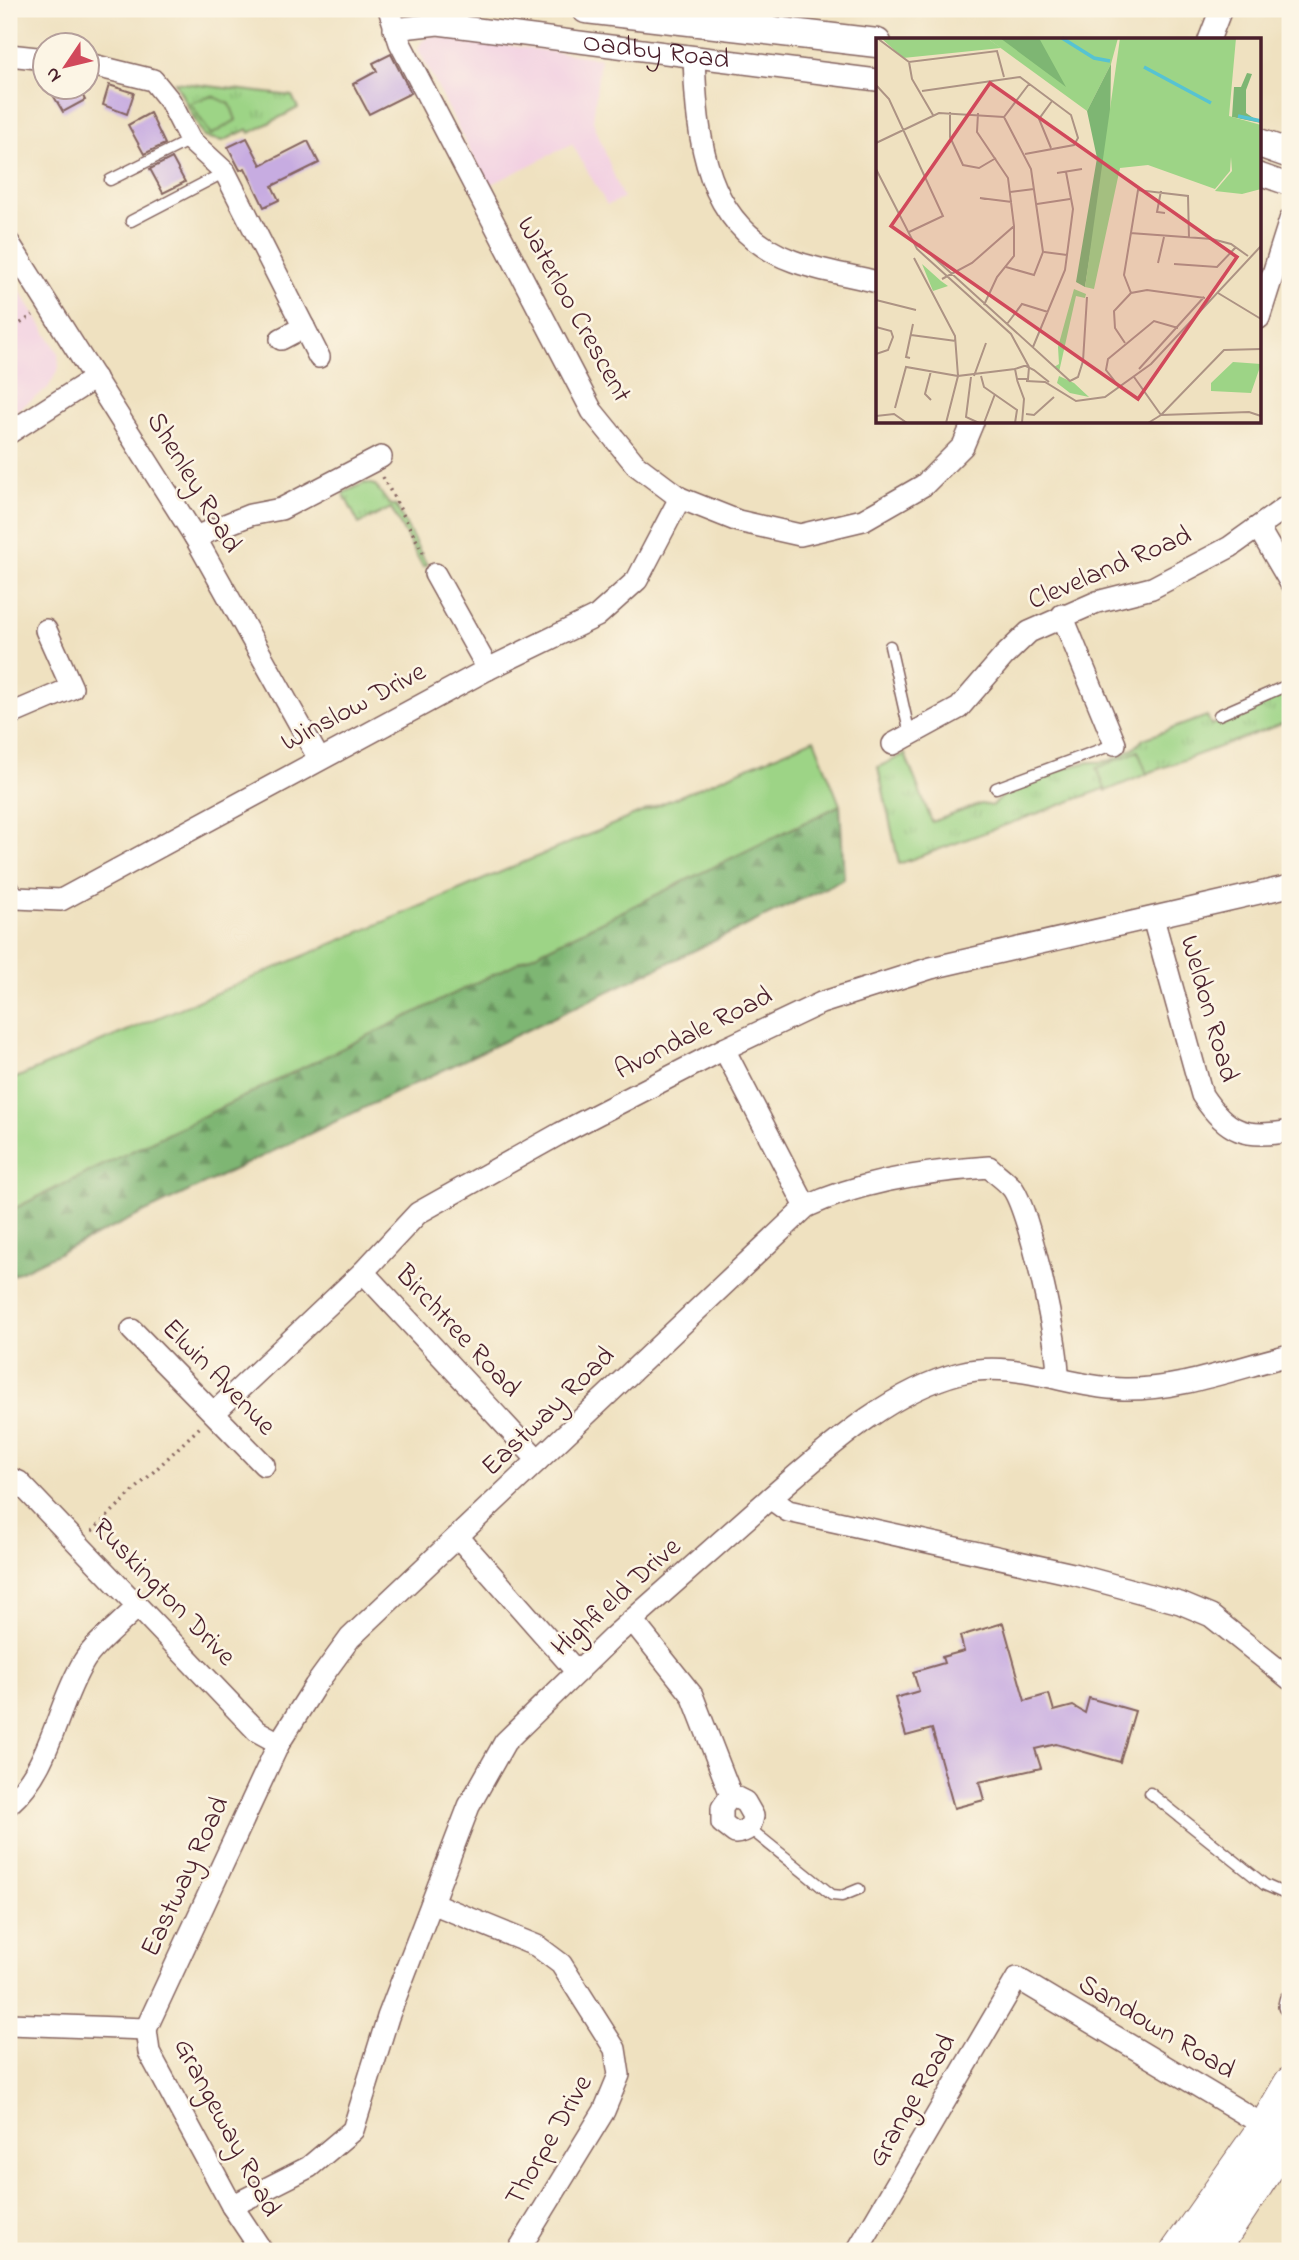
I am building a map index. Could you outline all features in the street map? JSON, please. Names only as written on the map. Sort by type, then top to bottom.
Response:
[{"type":"main road","name":"Oadby Road","points":[[586,9],[876,43]]},
{"type":"main road","points":[[1260,143],[1290,154]]},
{"type":"main road","points":[[1213,2251],[1278,2131],[1290,2083]]},
{"type":"main road","points":[[1178,2251],[1278,2131]]},
{"type":"street","points":[[1210,38],[1222,9]]},
{"type":"street","name":"Oadby Road","points":[[392,19],[876,80]]},
{"type":"street","name":"Waterloo Crescent","points":[[392,19],[592,411],[636,465],[680,498],[738,521],[800,535],[863,520],[924,485],[963,446],[972,424]]},
{"type":"street","points":[[9,55],[32,57]]},
{"type":"street","points":[[694,57],[696,125],[707,170],[726,209],[751,237],[792,261],[876,282]]},
{"type":"street","points":[[102,67],[153,80],[170,101],[190,140],[225,172],[319,356]]},
{"type":"street","points":[[1260,174],[1290,185]]},
{"type":"street","points":[[1260,315],[1290,220]]},
{"type":"street","name":"Shenley Road","points":[[9,243],[195,537],[318,759]]},
{"type":"street","points":[[281,340],[304,327]]},
{"type":"street","points":[[9,433],[95,378]]},
{"type":"street","points":[[195,537],[250,515],[281,509],[378,459]]},
{"type":"street","name":"Winslow Drive","points":[[9,891],[16,898],[61,900],[488,668],[597,616],[637,580],[680,498]]},
{"type":"street","name":"Cleveland Road","points":[[902,740],[959,708],[1029,632],[1062,615],[1097,602],[1152,588],[1230,547],[1259,529],[1290,504]]},
{"type":"street","points":[[1259,529],[1290,582]]},
{"type":"street","points":[[435,574],[488,668]]},
{"type":"street","points":[[1062,615],[1115,744]]},
{"type":"street","points":[[9,715],[72,688],[46,630]]},
{"type":"street","name":"Avondale Road","points":[[215,1412],[363,1272],[418,1213],[561,1133],[724,1049],[821,1003],[931,968],[1290,886]]},
{"type":"street","name":"Weldon Road","points":[[1153,918],[1202,1095],[1216,1117],[1240,1132],[1262,1136],[1290,1131]]},
{"type":"street","points":[[724,1049],[806,1208]]},
{"type":"street","name":"Eastway Road","points":[[146,2029],[279,1743],[315,1686],[350,1638],[806,1208],[840,1191],[957,1169],[989,1167],[1013,1189],[1027,1229],[1059,1354],[1058,1377]]},
{"type":"street","name":"Birchtree Road","points":[[363,1272],[538,1460]]},
{"type":"street","name":"Elwin Avenue","points":[[132,1330],[264,1465]]},
{"type":"street","name":"Highfield Drive","points":[[232,2206],[309,2167],[353,2130],[387,2018],[469,1806],[505,1742],[632,1620],[831,1446],[901,1397],[961,1373],[1002,1370],[1120,1389],[1160,1388],[1290,1355]]},
{"type":"street","name":"Ruskington Drive","points":[[9,1478],[19,1482],[257,1731],[279,1743]]},
{"type":"street","points":[[770,1498],[788,1511],[1073,1574],[1180,1603],[1211,1616],[1290,1679]]},
{"type":"street","points":[[459,1538],[577,1672]]},
{"type":"street","points":[[9,1804],[28,1787],[34,1776],[84,1660],[137,1607]]},
{"type":"street","points":[[632,1620],[692,1695],[731,1795],[740,1798],[750,1808],[753,1816],[749,1828]]},
{"type":"street","name":"Thorpe Drive","points":[[432,1903],[537,1946],[561,1964],[615,2049],[619,2075],[604,2111],[518,2251]]},
{"type":"street","name":"Sandown Road","points":[[1017,1978],[1278,2131]]},
{"type":"street","name":"Grange Road","points":[[857,2251],[1017,1978]]},
{"type":"street","points":[[9,2024],[146,2029]]},
{"type":"street","name":"Grangeway Road","points":[[146,2029],[149,2052],[232,2206],[262,2251]]},
{"type":"lane","points":[[110,180],[190,140]]},
{"type":"lane","points":[[131,221],[225,172]]},
{"type":"lane","points":[[890,646],[902,740]]},
{"type":"lane","points":[[1219,715],[1290,684]]},
{"type":"lane","points":[[996,788],[1115,744]]},
{"type":"lane","points":[[1150,1793],[1265,1885],[1290,1896]]},
{"type":"lane","points":[[749,1828],[832,1895],[842,1896],[859,1889]]},
{"type":"path","points":[[9,331],[49,304]]},
{"type":"path","points":[[378,459],[435,574]]},
{"type":"path","points":[[78,1544],[215,1412]]},
{"type":"path","points":[[1290,2047],[1290,2063]]},
{"type":"shaded area","points":[[432,35],[600,58],[593,121],[623,199],[607,205],[572,144],[488,186],[418,49],[422,41]]},
{"type":"shaded area","points":[[9,273],[58,352],[59,368],[48,388],[9,416]]},
{"type":"green space","points":[[175,82],[292,96],[298,108],[250,133],[248,129],[223,141],[204,137]]},
{"type":"green space","points":[[212,96],[230,104],[236,120],[211,135],[190,103]]},
{"type":"green space","points":[[365,483],[375,485],[389,504],[396,506],[427,565],[423,567],[391,508],[359,524],[343,493]]},
{"type":"green space","points":[[1290,692],[1290,721],[899,864],[878,767],[905,754],[932,822],[981,804],[992,806],[1021,785],[1044,775],[1083,763],[1111,760],[1132,749],[1143,739],[1207,716],[1211,725]]},
{"type":"green space","points":[[814,739],[840,805],[9,1211],[9,1081]]},
{"type":"green space","points":[[1138,751],[1147,774],[1106,791],[1097,768]]},
{"type":"green space","points":[[840,805],[844,879],[9,1277],[9,1211]]},
{"type":"building","points":[[391,54],[411,93],[369,114],[353,84],[377,71],[373,63]]},
{"type":"building","points":[[109,85],[134,93],[127,114],[103,105]]},
{"type":"building","points":[[57,102],[81,102],[63,112]]},
{"type":"building","points":[[150,113],[165,144],[144,154],[128,125]]},
{"type":"building","points":[[247,138],[261,165],[308,141],[319,163],[272,186],[279,200],[264,207],[245,168],[240,170],[228,147]]},
{"type":"building","points":[[172,158],[185,182],[163,193],[150,169]]},
{"type":"building","points":[[1003,1623],[1025,1701],[1049,1694],[1054,1711],[1073,1706],[1085,1713],[1089,1698],[1135,1711],[1120,1762],[1056,1744],[1035,1749],[1041,1768],[979,1782],[984,1800],[954,1808],[932,1729],[906,1736],[895,1698],[919,1691],[913,1672],[944,1663],[942,1657],[964,1651],[960,1636]]}]
